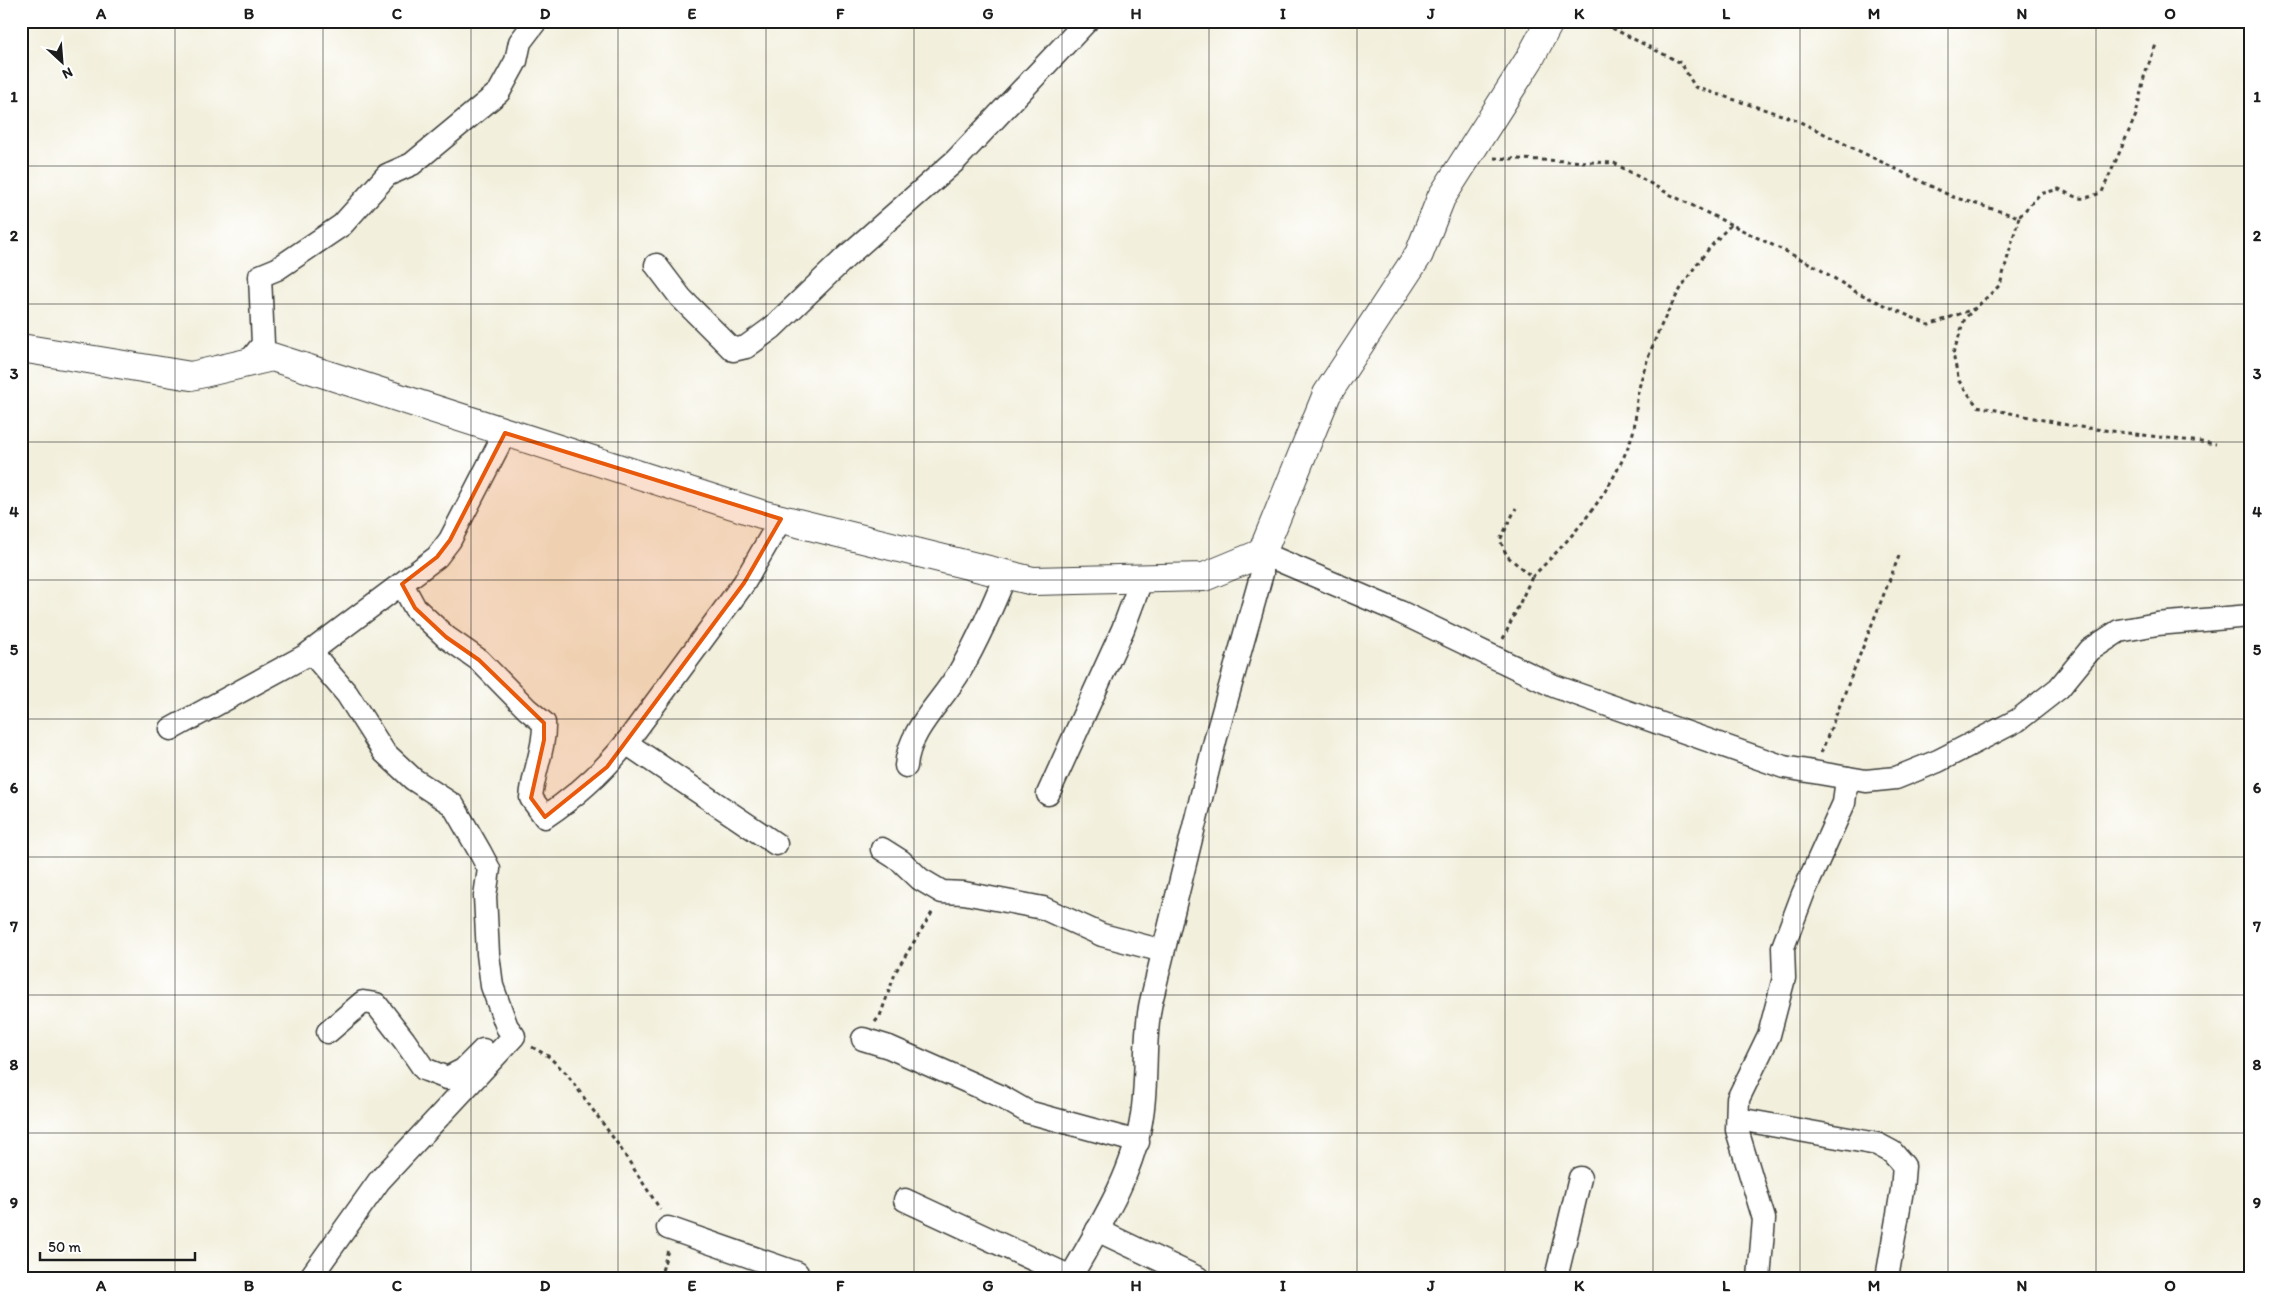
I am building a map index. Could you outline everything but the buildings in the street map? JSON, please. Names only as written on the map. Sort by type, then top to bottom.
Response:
[{"type":"street","points":[[656,266],[681,298],[733,350],[746,347],[772,328],[846,258],[955,161],[1087,21]]},
{"type":"street","points":[[904,1200],[1071,1278],[1119,1189],[1138,1142],[1145,1087],[1146,1025],[1216,738],[1262,573],[1262,553],[1327,394],[1419,254],[1441,198],[1529,60],[1550,21]]},
{"type":"street","points":[[248,363],[264,344],[260,276],[277,269],[342,226],[387,175],[412,164],[499,92],[516,61],[520,42],[532,24]]},
{"type":"street","points":[[21,348],[190,376],[272,357],[505,433],[781,519],[1033,581],[1204,577],[1262,553],[1400,612],[1554,686],[1784,767],[1866,781],[1896,778],[1938,761],[2018,720],[2059,688],[2090,650],[2118,631],[2158,624],[2250,616]]},
{"type":"street","points":[[171,729],[311,652],[438,557],[450,540],[505,433]]},
{"type":"street","points":[[402,584],[415,608],[446,637],[480,660],[527,709],[544,723],[544,740],[533,777],[531,798],[545,817],[566,803],[607,767],[744,582],[781,519]]},
{"type":"street","points":[[906,766],[907,755],[926,718],[959,672],[987,619],[1006,574]]},
{"type":"street","points":[[1048,794],[1123,629],[1142,578]]},
{"type":"street","points":[[311,652],[347,694],[384,752],[413,779],[453,805],[480,852],[489,870],[485,896],[488,954],[492,986],[510,1031]]},
{"type":"street","points":[[626,743],[776,844]]},
{"type":"street","points":[[1759,1278],[1764,1219],[1738,1130],[1738,1099],[1769,1035],[1784,978],[1783,948],[1803,894],[1844,803],[1847,778]]},
{"type":"street","points":[[882,849],[900,860],[920,879],[942,892],[964,893],[1043,908],[1102,934],[1163,951]]},
{"type":"street","points":[[328,1032],[363,1002],[376,1004],[424,1069],[447,1078],[463,1070],[510,1031]]},
{"type":"street","points":[[310,1278],[379,1181],[510,1031]]},
{"type":"street","points":[[863,1038],[889,1046],[1000,1096],[1028,1112],[1138,1142]]},
{"type":"street","points":[[1738,1119],[1877,1144],[1892,1152],[1904,1166],[1902,1190],[1887,1278]]},
{"type":"street","points":[[1556,1278],[1580,1178]]},
{"type":"street","points":[[668,1228],[797,1274],[795,1278]]},
{"type":"street","points":[[1097,1230],[1198,1278]]},
{"type":"path","points":[[1598,21],[1681,63],[1695,88],[1794,119],[1953,197],[2019,217]]},
{"type":"path","points":[[2157,42],[2144,77],[2136,115],[2102,192],[2086,200],[2076,198],[2059,189],[2040,194],[2019,217],[2000,285],[1965,318],[1953,354],[1959,381],[1977,406],[2072,426],[2216,444]]},
{"type":"path","points":[[1468,156],[1516,160],[1614,163],[1671,195],[1813,265],[1856,292],[1929,325],[1976,308]]},
{"type":"path","points":[[1494,657],[1532,578],[1559,550],[1594,508],[1618,468],[1632,436],[1639,389],[1650,353],[1682,284],[1697,262],[1731,225]]},
{"type":"path","points":[[1516,508],[1500,540],[1507,556],[1532,578]]},
{"type":"path","points":[[1814,772],[1899,556]]},
{"type":"path","points":[[863,1038],[880,1016],[896,971],[925,926],[942,892]]},
{"type":"path","points":[[510,1031],[548,1056],[566,1073],[666,1217],[671,1240],[660,1278]]},
{"type":"highlighted area","points":[[505,433],[781,519],[744,583],[607,767],[545,817],[531,798],[544,740],[544,723],[479,660],[446,637],[415,608],[402,584],[437,557],[450,540]]}]
